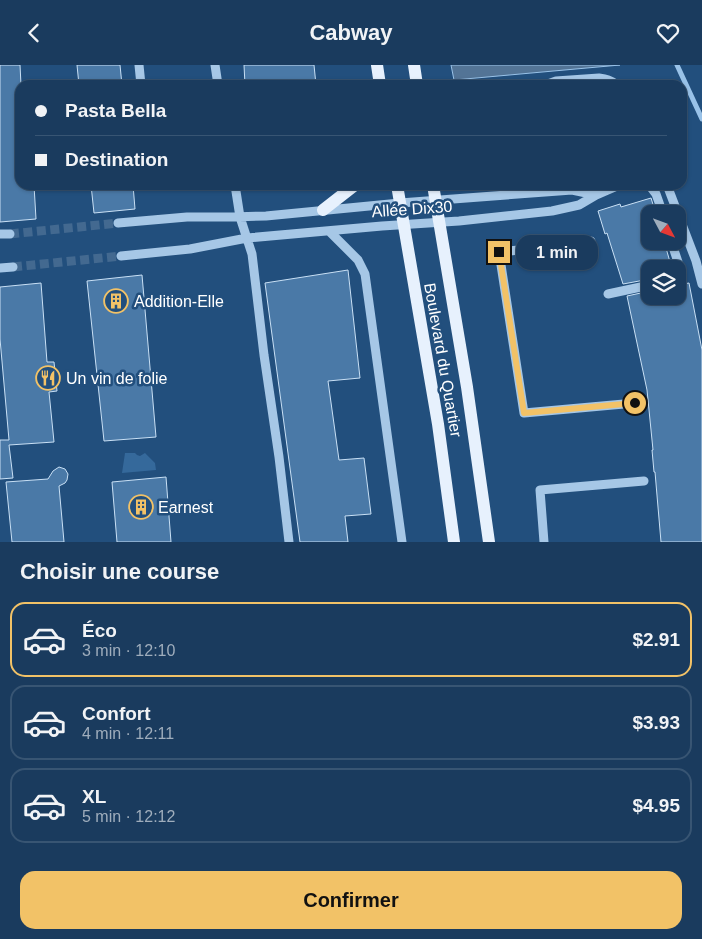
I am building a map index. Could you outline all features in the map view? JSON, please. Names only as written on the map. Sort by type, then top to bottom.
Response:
[{"type":"main road","points":[[377,65],[379,80]]},
{"type":"main road","points":[[414,65],[416,80]]},
{"type":"main road","points":[[323,210],[349,190]]},
{"type":"main road","name":"Boulevard du Quartier","points":[[398,190],[438,424],[454,541]]},
{"type":"main road","name":"Boulevard du Quartier","points":[[434,190],[467,387],[489,541]]},
{"type":"street","points":[[139,65],[140,80]]},
{"type":"street","points":[[215,65],[217,80]]},
{"type":"street","points":[[570,80],[606,79]]},
{"type":"street","points":[[236,190],[240,217],[252,254],[289,541]]},
{"type":"street","name":"Allée Dix30","points":[[118,223],[188,217],[266,216],[542,190]]},
{"type":"street","name":"Allée Dix30","points":[[580,190],[596,195]]},
{"type":"street","name":"Allée Dix30","points":[[121,256],[190,249],[247,238],[440,223],[552,211],[579,205],[608,190]]},
{"type":"street","points":[[653,190],[660,205]]},
{"type":"street","points":[[669,190],[696,261],[702,285]]},
{"type":"street","points":[[329,231],[358,260],[365,274],[402,541]]},
{"type":"street","points":[[0,235],[10,234]]},
{"type":"street","points":[[592,241],[499,252],[524,413],[635,403]]},
{"type":"street","points":[[0,268],[13,267]]},
{"type":"street","points":[[608,294],[641,287]]},
{"type":"street","points":[[544,541],[540,490],[644,481]]},
{"type":"shaded area","points":[[451,65],[620,65],[454,80]]},
{"type":"shaded area","points":[[125,453],[135,453],[140,456],[145,453],[155,463],[156,470],[122,473]]},
{"type":"building","points":[[0,65],[20,65],[21,80],[15,80],[15,190],[34,190],[36,219],[0,222]]},
{"type":"building","points":[[77,65],[120,65],[122,80],[78,80]]},
{"type":"building","points":[[244,65],[314,65],[316,80],[245,80]]},
{"type":"building","points":[[92,190],[133,190],[135,209],[94,213]]},
{"type":"building","points":[[651,198],[653,205],[641,205],[641,250],[667,250],[669,260],[641,260],[641,281],[623,284],[598,211],[620,204],[621,207]]},
{"type":"building","points":[[348,270],[360,378],[328,381],[339,460],[364,458],[371,514],[345,516],[348,542],[300,542],[265,283]]},
{"type":"building","points":[[142,275],[156,437],[104,441],[87,281]]},
{"type":"building","points":[[41,283],[47,362],[54,362],[57,391],[49,392],[54,442],[9,445],[13,478],[0,479],[0,440],[9,440],[0,339],[0,287]]},
{"type":"building","points":[[689,283],[702,350],[702,542],[661,542],[647,390],[627,296],[641,293],[641,305],[686,305],[686,284]]},
{"type":"building","points":[[59,467],[65,469],[68,474],[65,483],[59,486],[64,542],[12,542],[6,482],[48,479],[53,471]]},
{"type":"building","name":"Earnest","points":[[166,477],[171,542],[117,542],[112,482]]},
{"type":"waterway","points":[[677,65],[684,80]]},
{"type":"waterway","points":[[687,87],[702,119]]},
{"type":"tunnel","points":[[10,234],[118,223]]},
{"type":"tunnel","points":[[13,267],[121,256]]},
{"type":"place","name":"Addition-Elle","points":[[116,301]]},
{"type":"place","name":"Un vin de folie","points":[[48,378]]},
{"type":"place","name":"Earnest","points":[[141,507]]},
{"type":"route","points":[[499,252],[524,413],[635,403]]}]
